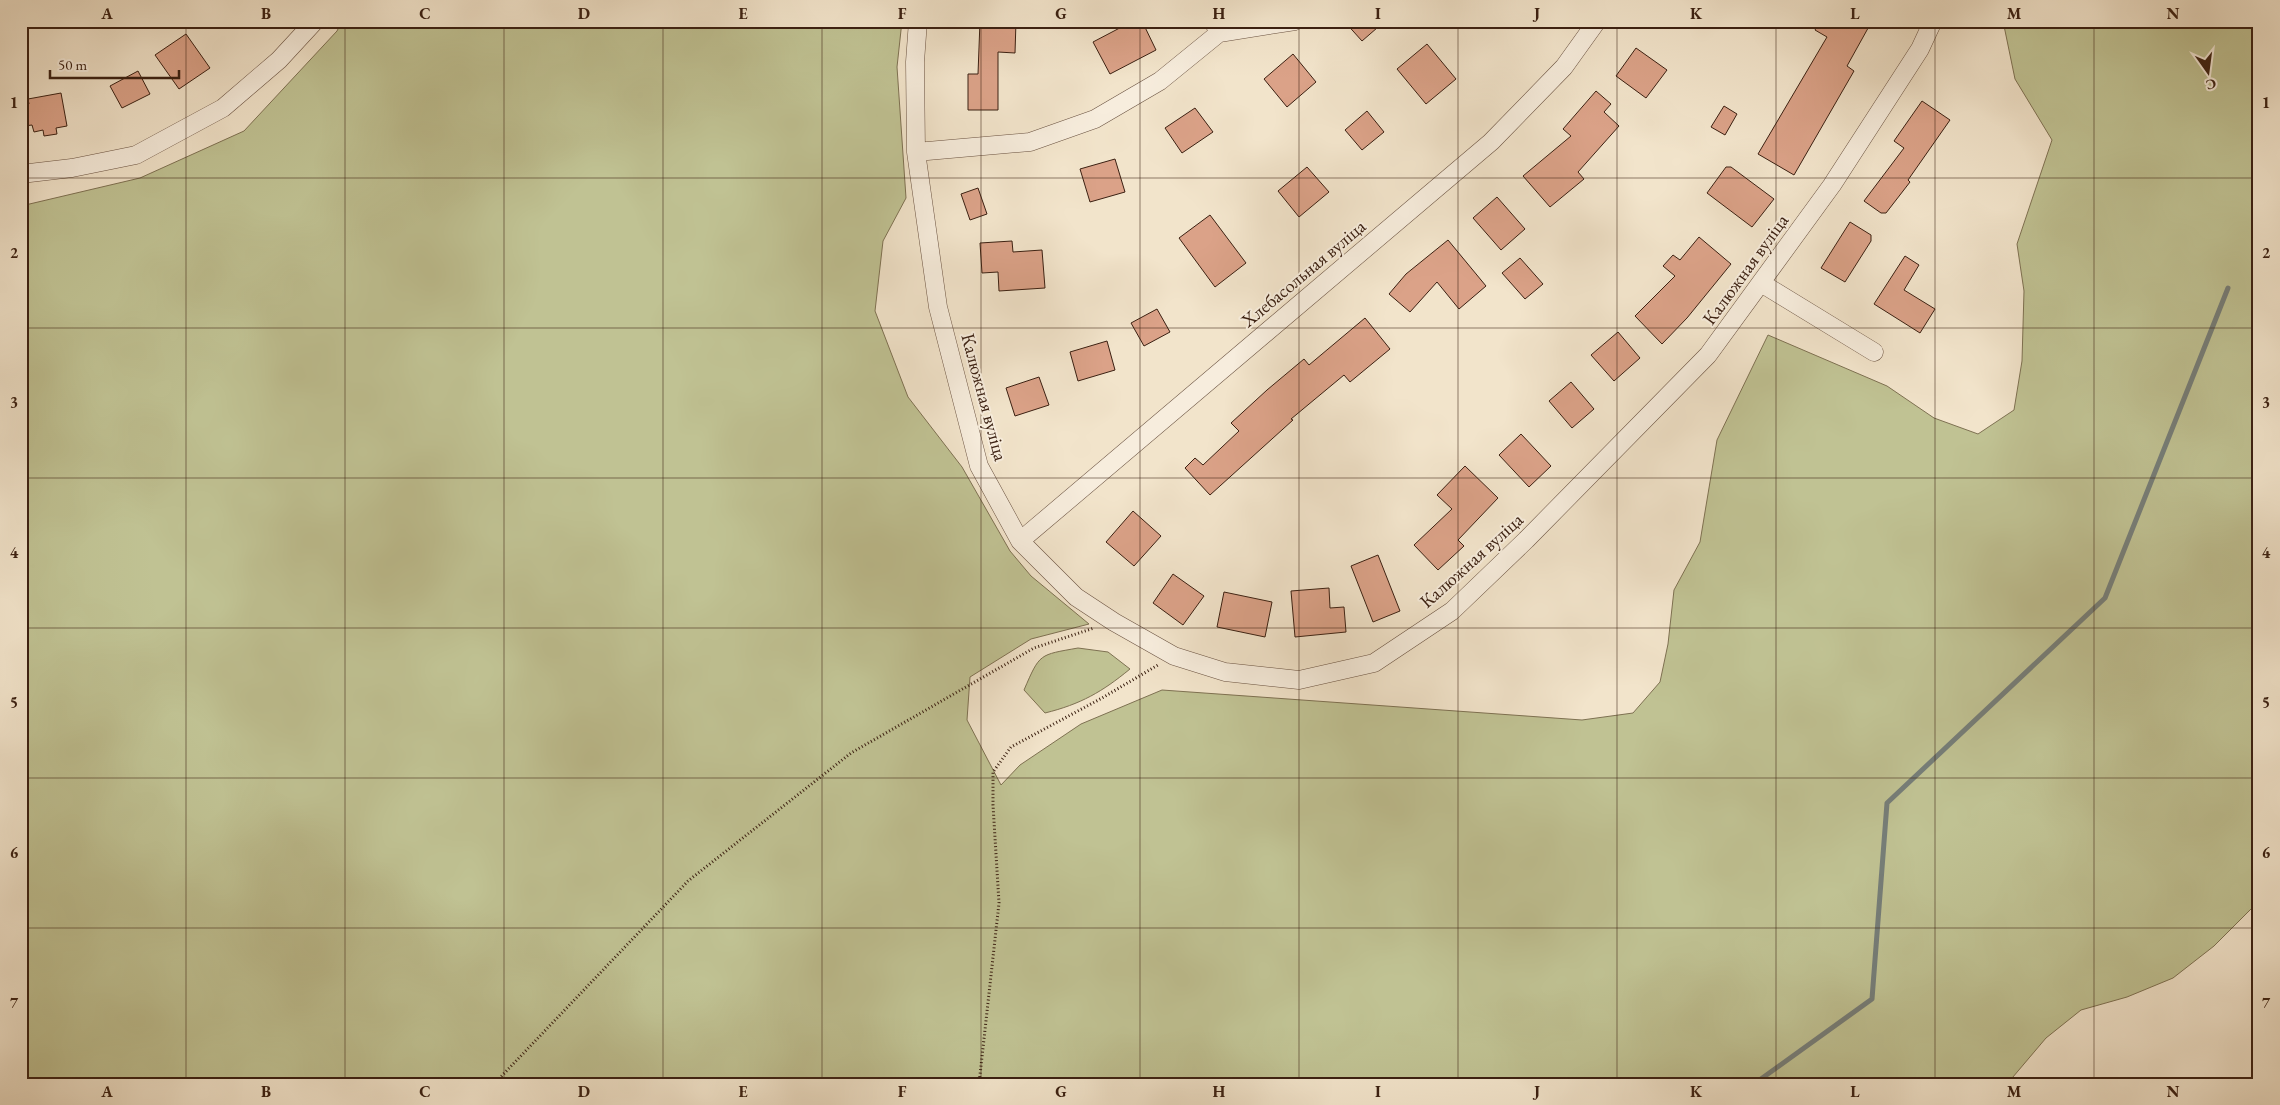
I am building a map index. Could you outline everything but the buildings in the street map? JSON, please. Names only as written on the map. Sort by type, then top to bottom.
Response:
[{"type":"street","points":[[21,174],[72,168],[136,155],[224,108],[279,60],[315,21]]},
{"type":"street","name":"Калюжная вуліца","points":[[918,21],[915,62],[916,152],[938,307],[979,466],[1020,541],[1076,597],[1114,622],[1174,656],[1225,672],[1299,680],[1374,663],[1452,611],[1526,540],[1708,355],[1832,185],[1920,49],[1933,21]]},
{"type":"street","points":[[916,152],[1030,142],[1095,119],[1160,81],[1216,27],[1295,21]]},
{"type":"street","name":"Хлебасольная вуліца","points":[[1020,541],[1491,142],[1564,67],[1598,21]]},
{"type":"street","points":[[1761,283],[1874,352]]},
{"type":"path","points":[[494,1084],[688,881],[852,754],[1034,648],[1114,622]]},
{"type":"path","points":[[979,1084],[999,903],[993,772],[1012,746],[1102,698],[1174,656]]},
{"type":"green space","points":[[342,21],[902,21],[897,67],[906,198],[883,241],[875,311],[908,397],[962,467],[1010,551],[1031,576],[1089,624],[1031,639],[970,677],[967,720],[1001,785],[1020,765],[1081,724],[1162,690],[1582,720],[1633,713],[1660,682],[1668,644],[1674,590],[1700,542],[1717,440],[1768,335],[1887,386],[1934,418],[1978,434],[2014,410],[2022,361],[2024,291],[2017,244],[2052,140],[2015,79],[2003,21],[2259,21],[2259,901],[2214,946],[2173,978],[2127,997],[2081,1010],[2046,1038],[2007,1084],[21,1084],[21,206],[140,178],[244,131],[337,31]]},
{"type":"green space","points":[[1078,648],[1108,652],[1130,669],[1090,696],[1070,706],[1045,713],[1024,690],[1034,669],[1042,658],[1048,655]]},
{"type":"waterway","points":[[1754,1084],[1872,999],[1887,803],[2105,598],[2228,288]]}]
